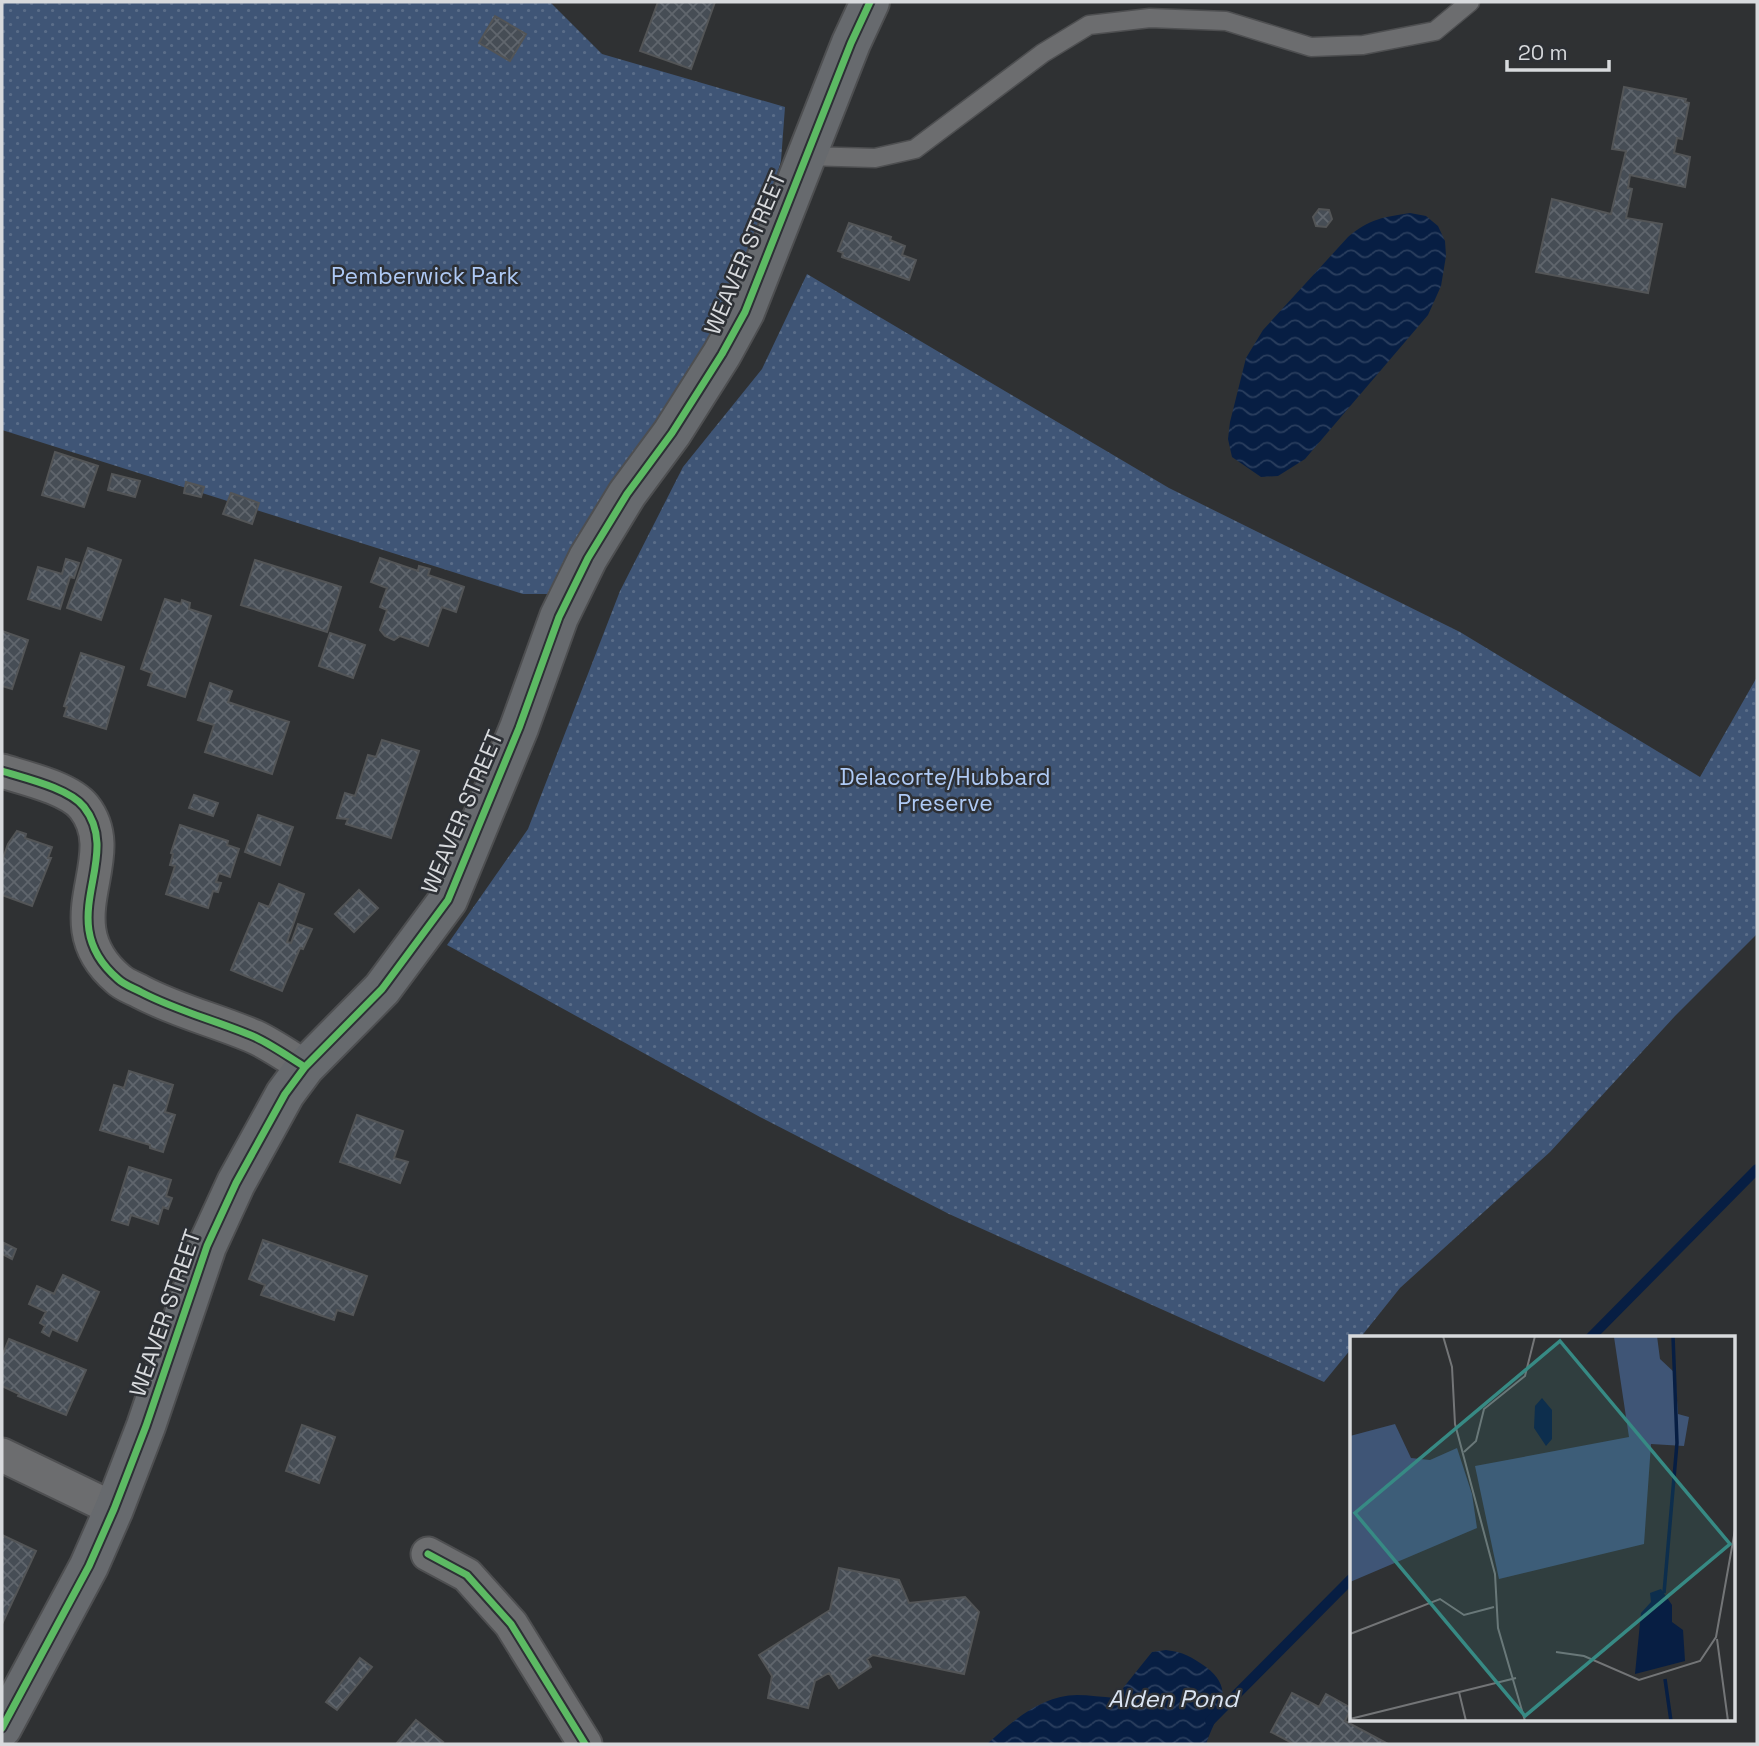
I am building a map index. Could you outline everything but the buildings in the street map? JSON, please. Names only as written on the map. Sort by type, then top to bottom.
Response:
[{"type":"street","name":"WEAVER STREET","points":[[2,1728],[89,1566],[114,1509],[146,1426],[206,1246],[242,1172],[285,1094],[305,1067],[382,989],[448,900],[519,728],[559,617],[588,558],[621,505],[672,433],[745,312],[851,43],[870,2]]},
{"type":"street","points":[[2,771],[68,794],[83,807],[94,830],[98,850],[86,917],[91,943],[119,980],[154,998],[257,1038],[305,1067]]},
{"type":"street","points":[[2,1455],[114,1509]]},
{"type":"street","points":[[428,1553],[467,1575],[511,1624],[585,1744]]},
{"type":"lane","points":[[806,156],[874,158],[915,149],[1044,53],[1089,25],[1150,18],[1226,21],[1311,47],[1363,46],[1435,31],[1470,2]]},
{"type":"green space","name":"Pemberwick Park","points":[[2,2],[550,2],[602,54],[785,107],[781,161],[741,293],[551,594],[523,594],[2,430]]},
{"type":"green space","name":"Delacorte/Hubbard Preserve","points":[[807,274],[1169,488],[1460,632],[1700,777],[1757,677],[1757,934],[1675,1016],[1550,1152],[1400,1288],[1362,1336],[1350,1336],[1350,1350],[1324,1382],[949,1214],[760,1117],[447,945],[528,829],[620,591],[683,467],[762,369]]},
{"type":"water","points":[[1410,213],[1426,216],[1438,226],[1445,241],[1446,256],[1441,286],[1428,315],[1305,459],[1278,476],[1261,477],[1232,457],[1228,439],[1246,358],[1263,330],[1348,237],[1377,220]]},
{"type":"water","name":"Alden Pond","points":[[1166,1650],[1196,1660],[1216,1676],[1221,1685],[1222,1703],[1206,1744],[987,1744],[1028,1711],[1051,1700],[1077,1695],[1115,1698],[1152,1652]]},
{"type":"waterway","points":[[1592,1336],[1757,1169]]},
{"type":"waterway","points":[[1210,1721],[1350,1580]]},
{"type":"cycle path","points":[[2,1728],[89,1566],[114,1509],[146,1426],[207,1246],[236,1183],[285,1094],[305,1067],[382,989],[448,900],[519,728],[559,617],[588,558],[627,494],[672,433],[745,312],[851,43],[870,2]]},
{"type":"cycle path","points":[[2,771],[57,789],[84,807],[94,827],[97,848],[88,913],[90,935],[99,957],[118,979],[169,1005],[255,1037],[305,1067]]},
{"type":"cycle path","points":[[428,1554],[467,1575],[511,1624],[585,1744]]}]
